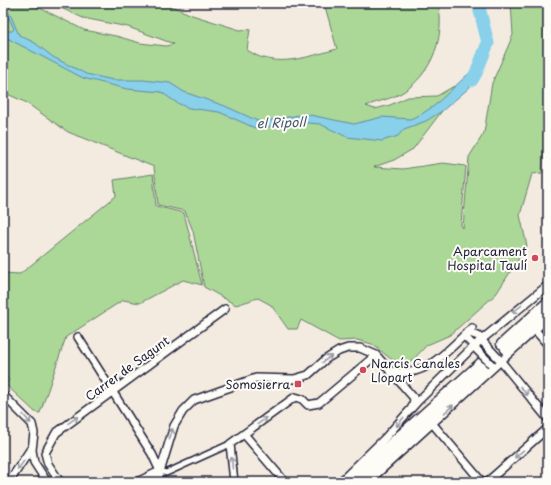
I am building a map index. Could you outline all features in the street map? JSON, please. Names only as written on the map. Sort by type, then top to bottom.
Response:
[{"type":"street","points":[[342,481],[385,438],[412,407],[466,353],[475,348],[548,285]]},
{"type":"street","points":[[548,301],[503,346],[548,309]]},
{"type":"street","name":"Carrer de Sagunt","points":[[60,482],[48,464],[45,453],[56,433],[225,309]]},
{"type":"street","points":[[342,481],[487,366],[500,360],[548,318]]},
{"type":"street","points":[[469,330],[483,341],[500,360],[548,419]]},
{"type":"street","points":[[469,330],[468,339],[487,366]]},
{"type":"street","points":[[390,371],[407,373],[426,368],[469,330]]},
{"type":"street","points":[[535,330],[548,345]]},
{"type":"street","points":[[78,337],[152,454],[160,471]]},
{"type":"street","points":[[157,482],[174,426],[183,411],[194,400],[256,378],[271,377],[294,379],[308,375],[338,351],[354,348],[368,351],[376,355],[414,398],[412,407]]},
{"type":"street","points":[[137,482],[160,471],[166,473],[230,444],[296,397],[302,399],[308,405],[314,406],[376,355]]},
{"type":"street","points":[[368,482],[432,423],[487,366]]},
{"type":"street","points":[[359,482],[487,366]]},
{"type":"street","points":[[5,396],[32,424],[34,433],[32,447],[34,462],[46,482]]},
{"type":"street","points":[[432,423],[482,482]]},
{"type":"street","points":[[487,482],[548,428]]},
{"type":"street","points":[[244,434],[285,482]]},
{"type":"street","points":[[230,444],[234,482]]},
{"type":"street","points":[[9,482],[32,447]]},
{"type":"green space","points":[[3,3],[30,3],[84,30],[116,36],[140,43],[166,46],[174,44],[128,27],[83,18],[50,3],[164,3],[192,15],[240,30],[250,29],[247,50],[255,55],[273,60],[291,60],[337,49],[324,3],[438,3],[440,28],[438,41],[429,65],[422,75],[403,92],[366,106],[375,109],[390,105],[408,97],[437,96],[454,86],[442,111],[413,149],[394,160],[374,167],[403,169],[443,163],[466,166],[461,225],[463,228],[469,157],[484,133],[492,83],[513,35],[511,3],[548,3],[548,138],[544,144],[542,173],[532,174],[520,215],[527,246],[496,294],[450,335],[427,345],[408,365],[391,359],[372,344],[357,340],[339,341],[301,320],[297,329],[288,329],[271,305],[258,298],[236,305],[204,287],[193,231],[185,211],[158,205],[154,167],[68,132],[25,102],[3,92]]},
{"type":"green space","points":[[153,174],[156,206],[184,213],[202,285],[183,280],[140,303],[123,300],[66,337],[40,413],[35,412],[5,384],[9,380],[3,373],[3,273],[20,274],[116,196],[114,180]]},
{"type":"water","points":[[3,8],[10,14],[19,35],[35,43],[53,57],[86,74],[113,80],[143,80],[170,83],[184,92],[225,106],[260,122],[305,114],[354,124],[382,117],[410,119],[420,115],[434,106],[480,63],[476,76],[469,88],[442,111],[426,121],[404,129],[398,136],[382,141],[347,137],[320,124],[309,123],[255,128],[219,112],[189,108],[177,103],[161,92],[127,89],[83,78],[3,36],[3,31],[12,31],[14,29],[9,18],[3,14]]},
{"type":"waterway","name":"el Ripoll","points":[[472,80],[488,43],[478,3]]},
{"type":"tunnel","points":[[481,362],[501,344]]},
{"type":"tunnel","points":[[485,366],[505,349]]},
{"type":"place","name":"Aparcament Hospital Taulí","points":[[535,258]]},
{"type":"place","name":"Narcís Canales Llopart","points":[[363,370]]},
{"type":"place","name":"Somosierra","points":[[298,384]]}]
